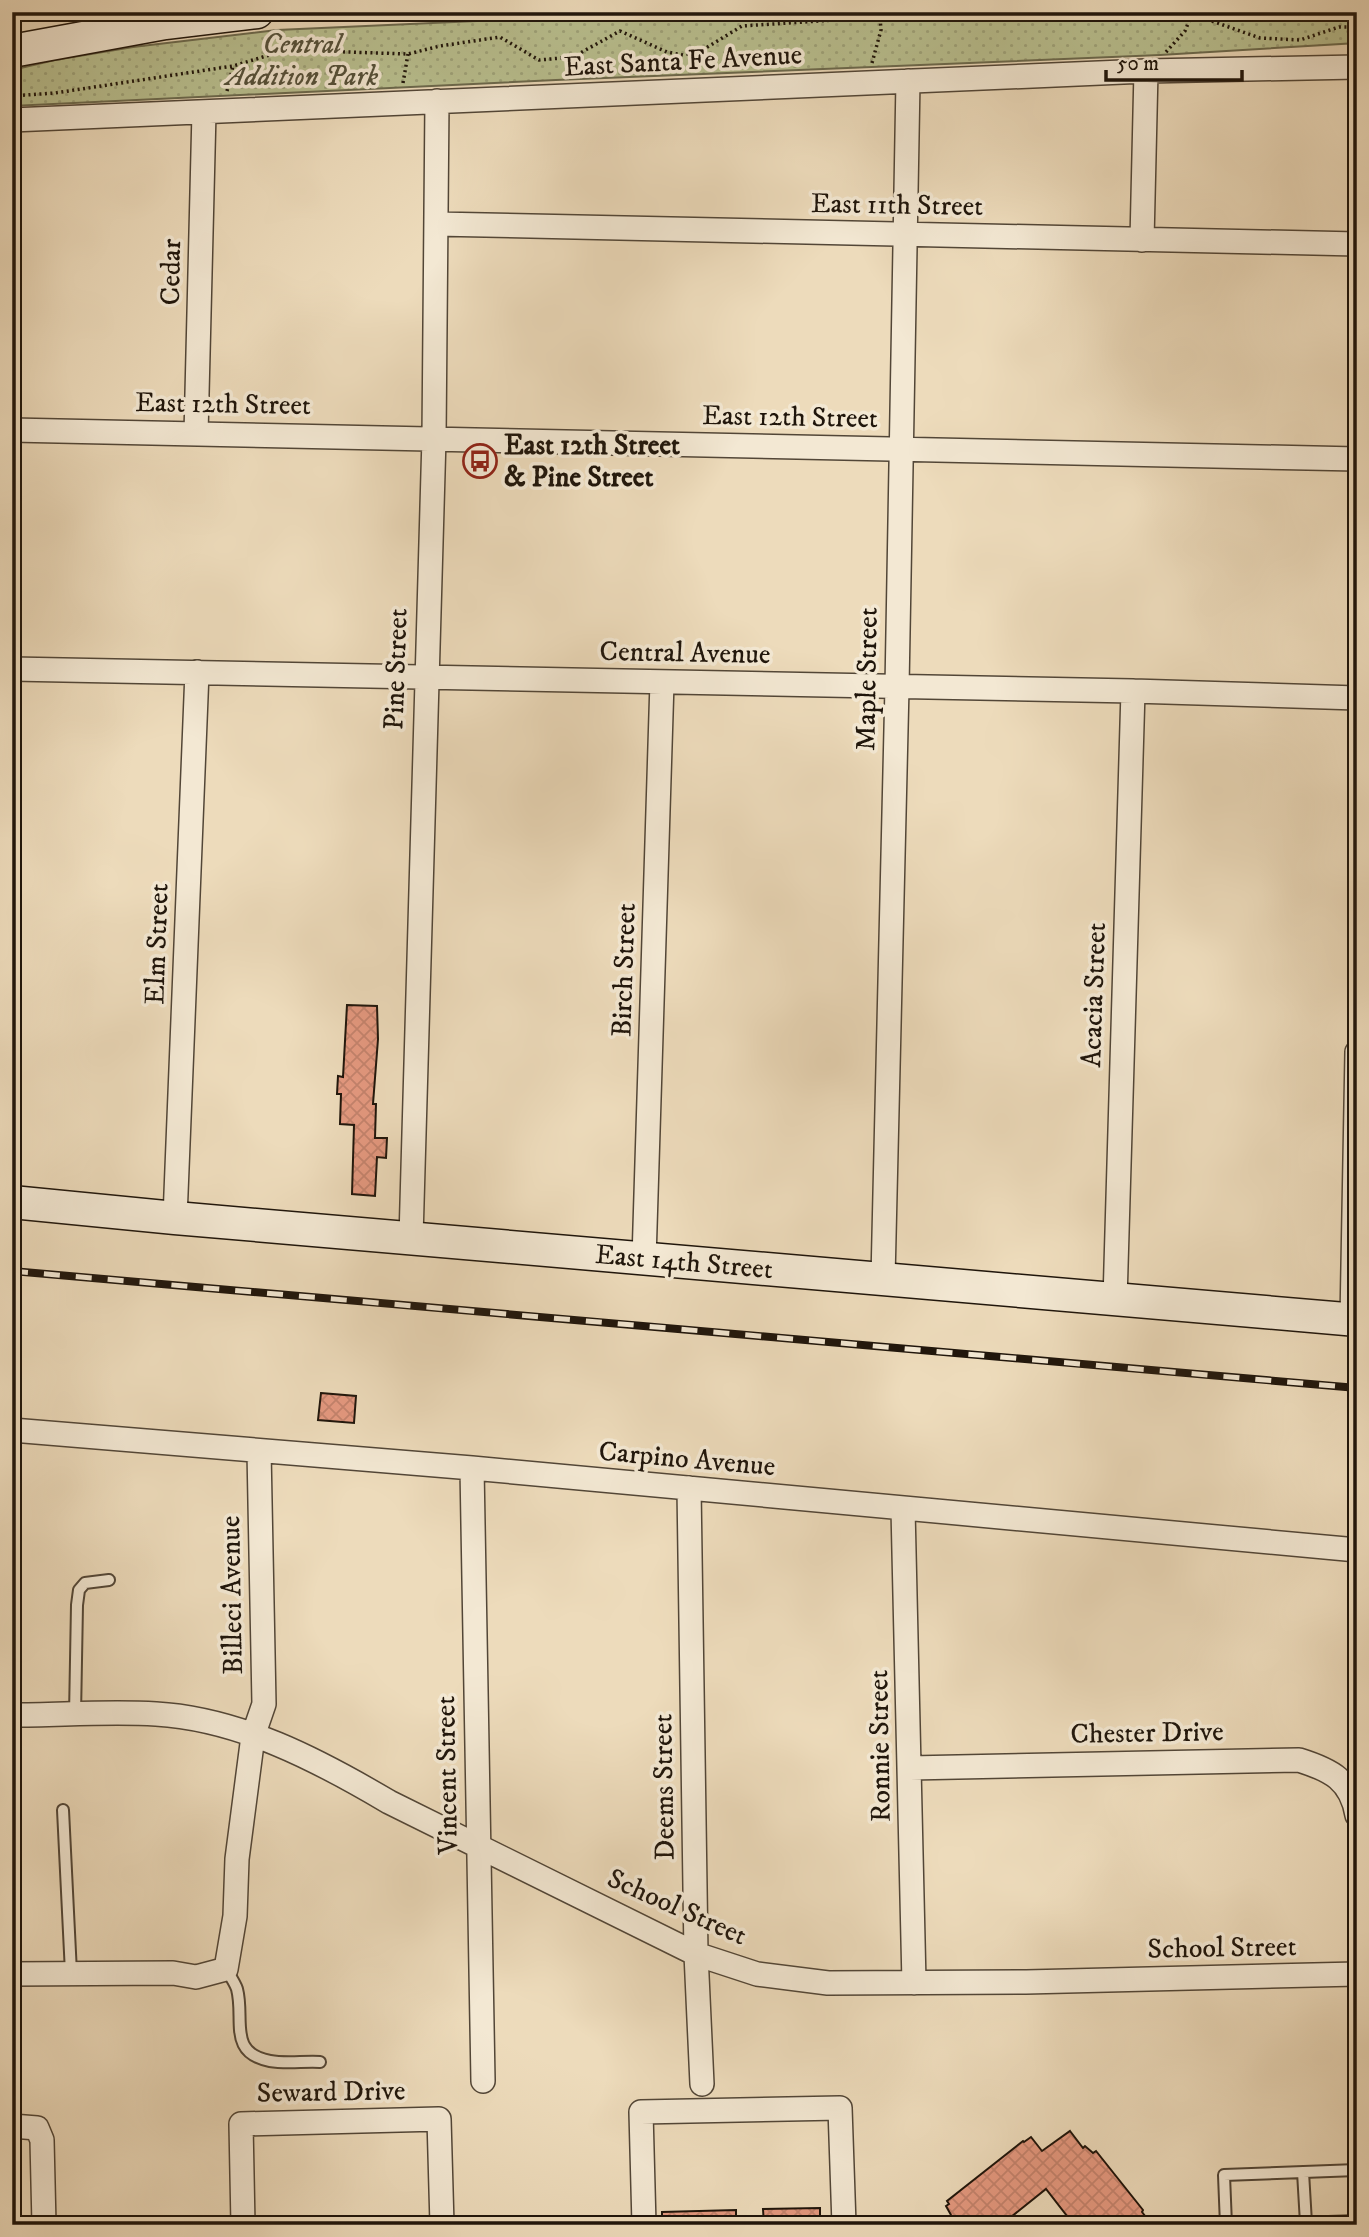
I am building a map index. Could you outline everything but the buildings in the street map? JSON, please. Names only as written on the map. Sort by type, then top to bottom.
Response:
[{"type":"street","points":[[12,51],[164,23],[257,12]]},
{"type":"street","name":"East Santa Fe Avenue","points":[[12,120],[866,82],[1154,71],[1357,67]]},
{"type":"street","points":[[1142,240],[1154,71]]},
{"type":"street","name":"Maple Street","points":[[883,1278],[908,81]]},
{"type":"street","name":"Pine Street","points":[[411,1238],[433,438],[437,101]]},
{"type":"street","name":"Cedar","points":[[196,434],[204,112]]},
{"type":"street","name":"East 11th Street","points":[[436,224],[1357,244]]},
{"type":"street","name":"East 12th Street","points":[[12,430],[1357,459]]},
{"type":"street","name":"Central Avenue","points":[[12,669],[1133,691],[1357,698]]},
{"type":"street","name":"Elm Street","points":[[175,1218],[197,672]]},
{"type":"street","name":"Birch Street","points":[[644,1259],[662,682]]},
{"type":"street","name":"Acacia Street","points":[[1115,1300],[1133,691]]},
{"type":"street","points":[[1354,1320],[1357,1052]]},
{"type":"street","name":"East 14th Street","points":[[12,1202],[1354,1320]]},
{"type":"street","name":"Carpino Avenue","points":[[12,1430],[472,1468],[1357,1550]]},
{"type":"street","name":"Billeci Avenue","points":[[226,1969],[235,1916],[237,1859],[253,1736],[264,1704],[259,1451]]},
{"type":"street","name":"Vincent Street","points":[[472,1468],[484,2081]]},
{"type":"street","name":"Deems Street","points":[[689,1488],[696,1954],[702,2084]]},
{"type":"street","name":"Ronnie Street","points":[[903,1509],[914,1983]]},
{"type":"street","name":"School Street","points":[[12,1715],[157,1714],[220,1724],[298,1752],[389,1802],[696,1954],[757,1974],[828,1983],[1357,1974]]},
{"type":"street","name":"Chester Drive","points":[[910,1768],[1299,1760],[1324,1768],[1344,1782],[1355,1802],[1357,1815]]},
{"type":"street","points":[[12,1974],[173,1973],[195,1977],[226,1969]]},
{"type":"street","points":[[644,2225],[641,2112],[840,2108],[845,2225]]},
{"type":"street","name":"Seward Drive","points":[[243,2225],[241,2124],[439,2119],[442,2225]]},
{"type":"street","points":[[12,2126],[37,2128],[42,2140],[44,2225]]},
{"type":"lane","points":[[75,1715],[76,1616],[79,1590],[85,1583],[109,1580]]},
{"type":"lane","points":[[63,1810],[71,1973]]},
{"type":"lane","points":[[226,1969],[237,1989],[240,2031],[247,2051],[255,2057],[271,2061],[320,2062]]},
{"type":"lane","points":[[1226,2225],[1224,2175],[1357,2170]]},
{"type":"lane","points":[[1303,2172],[1306,2223]]},
{"type":"lane","points":[[1244,2225],[1357,2221]]},
{"type":"path","points":[[12,96],[55,93],[233,66],[286,50],[408,54],[500,37],[539,60],[573,57],[620,31],[667,52],[683,55],[701,51],[741,26],[1035,12]]},
{"type":"path","points":[[1079,12],[1116,20],[1141,12]]},
{"type":"path","points":[[1186,12],[1260,38],[1300,40],[1339,27],[1357,27]]},
{"type":"path","points":[[1154,71],[1169,47],[1185,31],[1192,14]]},
{"type":"path","points":[[866,82],[881,30],[880,18]]},
{"type":"path","points":[[400,103],[408,54]]},
{"type":"green space","name":"Central Addition Park","points":[[678,12],[1357,12],[1357,43],[1160,55],[12,106],[12,70],[133,47],[277,30]]},
{"type":"railway","points":[[12,1271],[1357,1388]]},
{"type":"place","name":"East 12th Street & Pine Street","points":[[480,461]]}]
